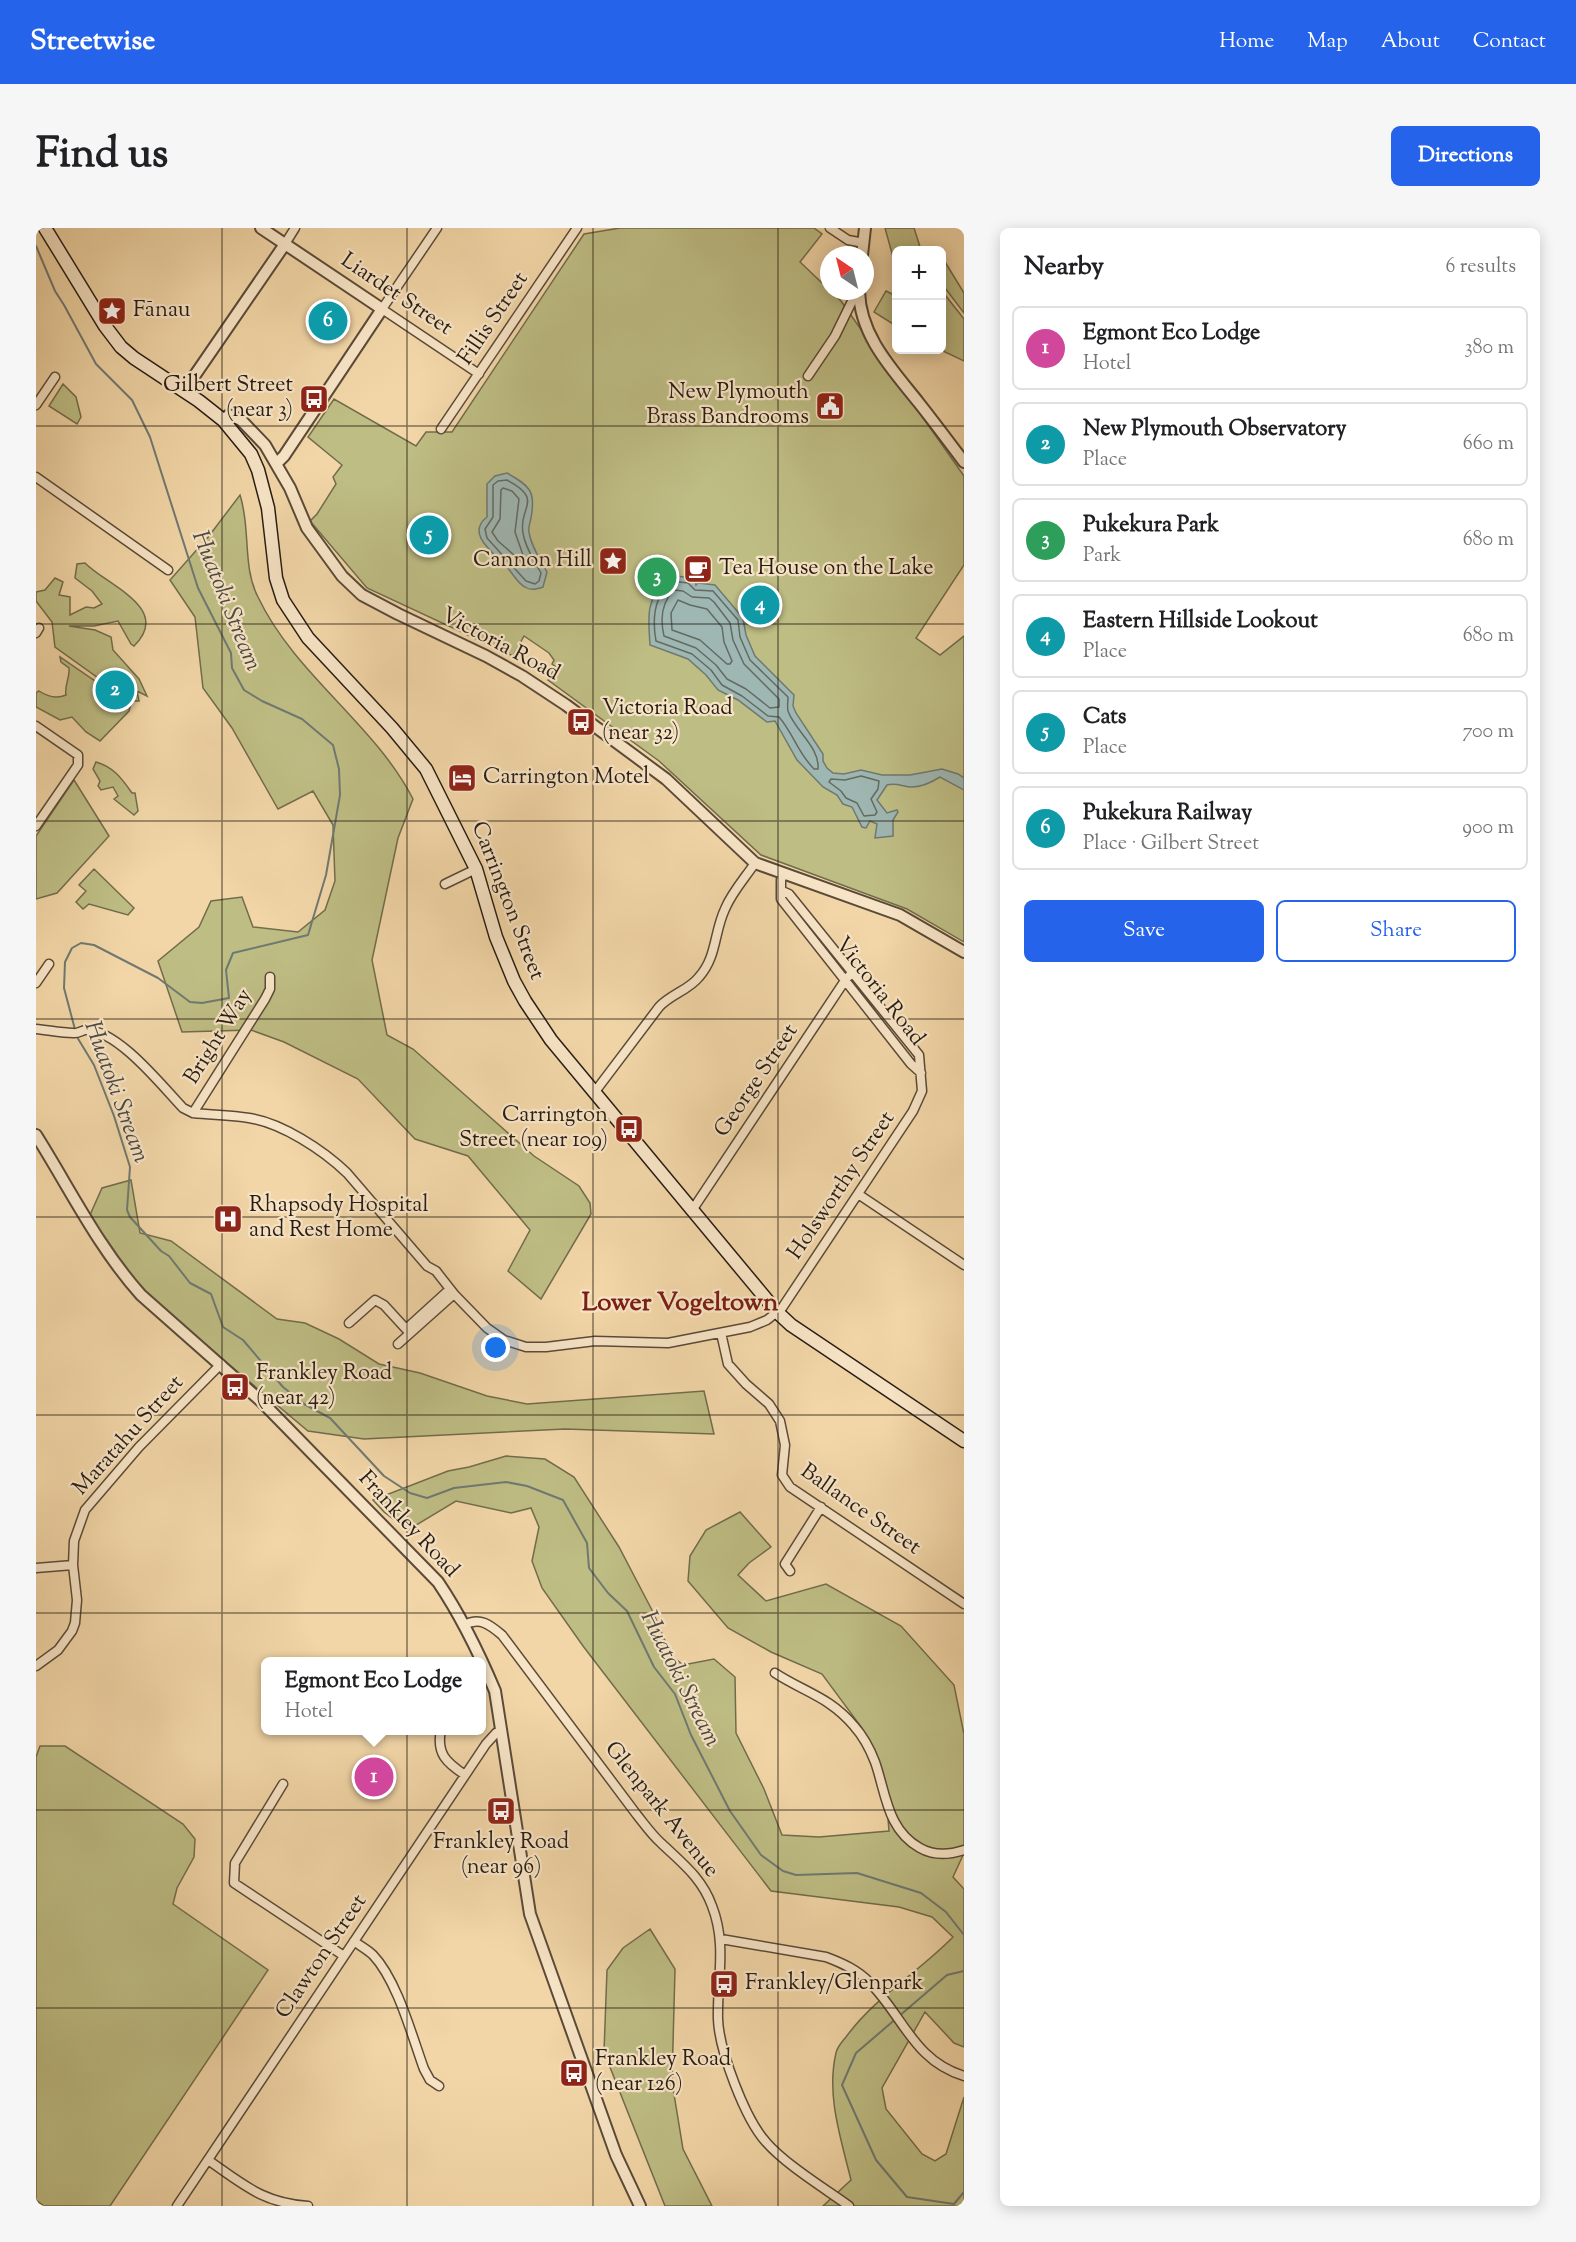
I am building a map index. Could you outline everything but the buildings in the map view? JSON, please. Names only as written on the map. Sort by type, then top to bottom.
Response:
[{"type":"main road","name":"Carrington Street","points":[[45,228],[105,326],[121,347],[223,420],[251,454],[258,470],[268,508],[276,578],[283,600],[308,638],[419,759],[432,780],[476,869],[496,937],[514,981],[537,1021],[594,1094],[777,1312],[791,1324],[964,1441]]},
{"type":"street","name":"Liardet Street","points":[[261,228],[479,374]]},
{"type":"street","points":[[184,391],[295,228]]},
{"type":"street","points":[[277,463],[284,456],[437,228]]},
{"type":"street","name":"Fillis Street","points":[[441,429],[577,228]]},
{"type":"street","points":[[830,228],[848,240],[864,243]]},
{"type":"street","points":[[864,246],[866,228]]},
{"type":"street","points":[[808,376],[835,336],[853,300]]},
{"type":"street","points":[[859,300],[866,326],[884,359],[964,462]]},
{"type":"street","points":[[36,405],[55,377]]},
{"type":"street","name":"Victoria Road","points":[[223,420],[229,415],[241,420],[259,437],[277,463],[307,528],[342,576],[362,595],[486,656],[566,705],[666,779],[755,863],[900,915],[964,952]]},
{"type":"street","points":[[36,477],[168,570]]},
{"type":"street","points":[[36,726],[78,755],[78,765],[36,826]]},
{"type":"street","points":[[594,1094],[667,999],[699,978],[715,950],[724,909],[755,863]]},
{"type":"street","points":[[446,884],[476,869]]},
{"type":"street","points":[[782,891],[781,880],[784,873]]},
{"type":"street","name":"Victoria Road","points":[[782,891],[789,894],[919,1055],[921,1073],[911,1064],[781,899],[782,891]]},
{"type":"street","points":[[36,983],[48,964]]},
{"type":"street","name":"George Street","points":[[690,1210],[846,979],[853,972]]},
{"type":"street","name":"Bright Way","points":[[193,1113],[265,999],[270,989],[270,977]]},
{"type":"street","points":[[36,1029],[75,1034],[85,1030],[119,1042],[183,1108],[193,1113],[261,1121],[310,1144],[347,1173],[427,1266],[436,1271],[487,1328],[504,1340],[526,1347],[595,1341],[668,1343],[764,1322],[777,1312]]},
{"type":"street","name":"Holsworthy Street","points":[[777,1312],[918,1101],[922,1091],[921,1073]]},
{"type":"street","name":"Frankley Road","points":[[36,1136],[96,1236],[128,1281],[262,1402],[438,1582],[453,1604],[480,1657]]},
{"type":"street","points":[[858,1194],[964,1265]]},
{"type":"street","points":[[349,1323],[375,1300],[384,1305],[406,1329],[452,1291]]},
{"type":"street","points":[[398,1344],[452,1291]]},
{"type":"street","name":"Ballance Street","points":[[721,1333],[728,1364],[769,1404],[780,1421],[785,1444],[782,1475],[790,1487],[964,1604]]},
{"type":"street","name":"Maratahu Street","points":[[36,1666],[58,1650],[72,1632],[75,1623],[77,1600],[73,1565],[74,1541],[85,1510],[92,1499],[139,1447],[221,1364]]},
{"type":"street","points":[[790,1571],[785,1564],[820,1507]]},
{"type":"street","points":[[36,1568],[73,1565]]},
{"type":"street","name":"Glenpark Avenue","points":[[464,1625],[476,1620],[484,1622],[502,1635],[637,1815],[661,1843],[696,1876],[706,1890],[721,1939],[718,2019],[724,2059],[757,2129],[774,2150],[849,2206]]},
{"type":"street","name":"Frankley Road","points":[[486,1670],[495,1691],[526,1892],[534,1925],[616,2155],[640,2206]]},
{"type":"street","points":[[775,1673],[819,1695],[855,1726],[864,1738],[875,1761],[890,1814],[903,1836],[914,1845],[935,1854],[964,1850]]},
{"type":"street","name":"Clawton Street","points":[[177,2206],[486,1744],[496,1733],[501,1732]]},
{"type":"street","points":[[440,1735],[439,1743],[443,1758],[465,1775]]},
{"type":"street","points":[[283,1784],[235,1863],[234,1883],[344,1956]]},
{"type":"street","points":[[721,1939],[826,1957],[842,1963],[870,1983],[918,2047],[940,2066],[964,2076]]},
{"type":"street","points":[[354,1941],[372,1954],[382,1966],[392,1985],[424,2069],[430,2080],[439,2086]]},
{"type":"street","points":[[208,2160],[250,2189],[274,2201],[308,2206]]},
{"type":"shaded area","points":[[620,228],[814,228],[822,234],[800,262],[820,281],[820,300],[841,301],[964,476],[964,565],[916,638],[940,655],[964,636],[964,942],[907,909],[761,855],[659,761],[548,680],[556,667],[552,664],[554,660],[549,653],[524,636],[513,656],[367,588],[310,521],[336,484],[333,477],[342,465],[308,437],[334,399],[416,446],[426,432],[452,432],[584,234]]},
{"type":"shaded area","points":[[885,228],[914,228],[920,246],[892,246],[892,253]]},
{"type":"shaded area","points":[[946,264],[964,293],[964,313],[946,289]]},
{"type":"shaded area","points":[[886,291],[892,294],[892,323],[874,312]]},
{"type":"shaded area","points":[[946,296],[964,319],[964,361],[946,352]]},
{"type":"shaded area","points":[[63,384],[76,397],[81,417],[77,424],[49,406]]},
{"type":"shaded area","points":[[240,495],[250,573],[258,597],[292,651],[378,746],[413,799],[398,838],[372,960],[387,1035],[413,1049],[534,1156],[579,1186],[590,1203],[591,1214],[541,1299],[508,1271],[530,1230],[468,1156],[415,1139],[358,1079],[284,1042],[251,1030],[182,1032],[158,961],[199,927],[211,901],[242,897],[253,927],[298,932],[325,910],[335,881],[333,825],[313,791],[278,809],[232,728],[203,688],[195,617],[170,580],[209,536]]},
{"type":"shaded area","points":[[85,563],[132,599],[141,609],[146,620],[144,632],[134,646],[118,621],[94,626],[69,626],[95,630],[111,637],[113,650],[139,679],[147,696],[137,691],[139,701],[132,701],[129,711],[100,741],[86,732],[72,717],[60,720],[36,707],[36,693],[39,691],[52,697],[66,695],[69,668],[61,662],[60,657],[108,690],[108,694],[125,696],[126,691],[122,690],[122,685],[110,683],[108,685],[55,647],[52,622],[36,601],[36,592],[45,590],[55,578],[63,582],[59,595],[70,597],[70,615],[86,607],[94,608],[102,604],[92,591],[75,578],[77,564]]},
{"type":"shaded area","points":[[96,762],[113,770],[132,793],[135,793],[138,811],[134,815],[114,799],[118,796],[113,787],[101,790],[98,786],[100,781],[93,769]]},
{"type":"shaded area","points":[[74,780],[109,836],[57,893],[36,899],[36,836]]},
{"type":"shaded area","points":[[94,869],[134,908],[128,915],[89,904],[83,909],[76,902],[86,891],[79,885]]},
{"type":"shaded area","points":[[131,1180],[140,1233],[171,1241],[277,1319],[305,1323],[339,1339],[379,1364],[420,1373],[487,1396],[527,1404],[704,1391],[714,1434],[565,1429],[364,1439],[308,1431],[127,1279],[90,1215],[102,1188]]},
{"type":"shaded area","points":[[506,1456],[545,1459],[574,1477],[619,1547],[653,1612],[671,1655],[683,1665],[714,1659],[735,1677],[736,1733],[764,1789],[782,1835],[819,1837],[889,1831],[886,1794],[862,1728],[822,1674],[771,1652],[728,1628],[688,1581],[690,1556],[706,1530],[740,1512],[771,1547],[749,1563],[738,1575],[766,1601],[826,1584],[901,1626],[954,1685],[964,1734],[964,1853],[953,1877],[964,1889],[964,2047],[954,2043],[925,2012],[882,2088],[886,2109],[922,2154],[935,2161],[946,2154],[964,2097],[964,2206],[823,2206],[851,2180],[839,2133],[834,2101],[833,2069],[837,2049],[870,2009],[953,1937],[932,1917],[899,1907],[771,1891],[583,1646],[542,1588],[532,1561],[539,1527],[531,1508],[511,1513],[456,1501],[408,1530],[384,1512],[373,1500],[448,1471]]},
{"type":"shaded area","points":[[40,1746],[65,1746],[183,1824],[195,1839],[194,1857],[177,1888],[173,1904],[268,1970],[110,2206],[44,2206],[36,2200],[36,1757]]},
{"type":"shaded area","points":[[650,1929],[675,1969],[672,2082],[683,2149],[712,2206],[665,2206],[604,2052],[607,1970],[623,1948]]},
{"type":"water","points":[[507,473],[526,486],[532,495],[529,532],[547,572],[543,587],[530,589],[525,587],[480,537],[481,523],[487,517],[487,484],[495,476]]},
{"type":"water","points":[[671,569],[675,576],[694,578],[696,585],[698,583],[715,585],[743,618],[746,635],[755,656],[794,695],[793,706],[796,713],[823,754],[823,761],[827,768],[833,773],[844,774],[861,770],[882,775],[910,775],[942,769],[964,778],[964,790],[940,777],[916,787],[887,785],[877,800],[887,813],[897,810],[898,812],[893,820],[893,836],[875,838],[877,824],[870,821],[866,828],[862,827],[852,807],[843,804],[837,795],[823,787],[797,760],[775,721],[767,722],[738,700],[718,690],[706,675],[688,659],[650,645],[651,602],[665,573]]},
{"type":"waterway","name":"Huatoki Stream","points":[[36,246],[55,291],[96,364],[132,400],[150,437],[198,588],[231,653],[232,668],[244,690],[302,719],[333,745],[339,769],[340,795],[326,875],[308,935],[233,953],[226,970],[229,998],[202,1003],[190,1002],[158,978],[94,945],[81,943],[72,948],[65,962],[64,988],[77,1037],[94,1065],[114,1116],[130,1167],[127,1210],[130,1217],[161,1251],[169,1256],[190,1283],[211,1294],[223,1327],[243,1340],[283,1387],[304,1404],[330,1418],[384,1476],[410,1493],[427,1498],[454,1488],[506,1482],[527,1486],[563,1500],[587,1543],[589,1568],[608,1593],[627,1611],[654,1667],[675,1694],[691,1735],[730,1811],[761,1855],[783,1871],[796,1875],[857,1873],[921,1893],[946,1912],[964,1935]]},
{"type":"waterway","name":"Huatoki Stream","points":[[964,1971],[947,1975],[856,2053],[842,2085],[876,2160],[907,2197],[954,2204],[964,2192]]},
{"type":"place","name":"Fānau","points":[[112,311]]},
{"type":"place","name":"Pukekura Railway","points":[[328,321]]},
{"type":"place","name":"Gilbert Street (near 3)","points":[[314,399]]},
{"type":"place","name":"New Plymouth Brass Bandrooms","points":[[830,406]]},
{"type":"place","name":"Cats","points":[[429,535]]},
{"type":"place","name":"Cannon Hill","points":[[613,561]]},
{"type":"place","name":"Tea House on the Lake","points":[[698,569]]},
{"type":"place","name":"Pukekura Park","points":[[657,577]]},
{"type":"place","name":"Eastern Hillside Lookout","points":[[760,605]]},
{"type":"place","name":"New Plymouth Observatory","points":[[115,690]]},
{"type":"place","name":"Victoria Road (near 32)","points":[[581,722]]},
{"type":"place","name":"Carrington Motel","points":[[462,778]]},
{"type":"place","name":"Carrington Street (near 109)","points":[[629,1129]]},
{"type":"place","name":"Rhapsody Hospital and Rest Home","points":[[228,1219]]},
{"type":"place","name":"Frankley Road (near 42)","points":[[235,1387]]},
{"type":"place","name":"Egmont Eco Lodge","points":[[374,1777]]},
{"type":"place","name":"Frankley Road (near 96)","points":[[501,1811]]},
{"type":"place","name":"Frankley/Glenpark","points":[[724,1984]]},
{"type":"place","name":"Frankley Road (near 126)","points":[[574,2073]]},
{"type":"district","name":"Lower Vogeltown","points":[[680,1303]]}]
